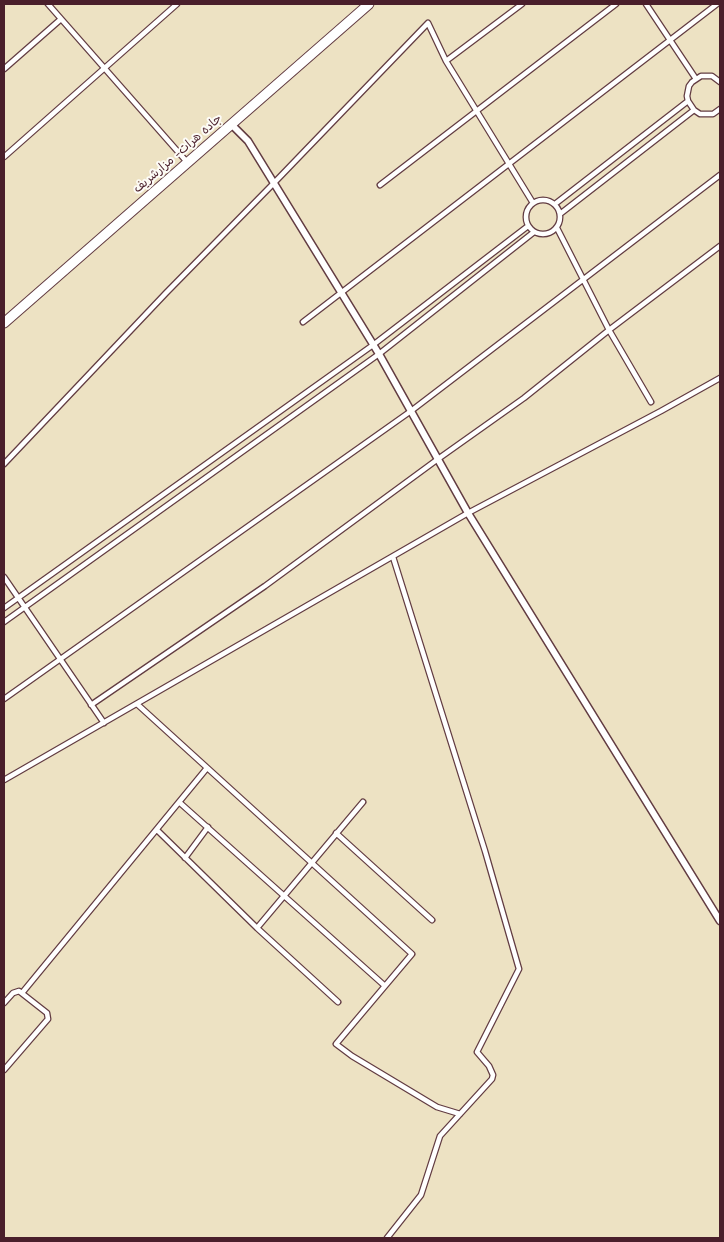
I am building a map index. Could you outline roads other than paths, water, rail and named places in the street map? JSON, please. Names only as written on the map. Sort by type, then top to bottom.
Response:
[{"type":"highway","name":"جاده هرات- مزارشریف","points":[[4,323],[369,4]]},
{"type":"street","points":[[48,4],[188,162]]},
{"type":"street","points":[[4,156],[177,4]]},
{"type":"street","points":[[446,62],[522,4]]},
{"type":"street","points":[[380,185],[616,4]]},
{"type":"street","points":[[646,4],[696,79]]},
{"type":"street","points":[[303,322],[342,294],[717,4]]},
{"type":"street","points":[[4,69],[61,19]]},
{"type":"street","points":[[4,464],[166,293],[274,184],[428,23],[446,62],[533,203]]},
{"type":"street","points":[[719,79],[706,76],[696,79],[692,82],[688,91],[688,101],[694,110],[707,115],[720,111]]},
{"type":"street","points":[[555,204],[688,101]]},
{"type":"street","points":[[560,214],[694,110]]},
{"type":"street","points":[[231,124],[248,140],[379,354],[468,513],[720,921]]},
{"type":"street","points":[[4,699],[59,658],[411,411],[720,175]]},
{"type":"street","points":[[542,199],[555,204],[560,214],[557,228],[544,234],[534,232],[528,226],[526,213],[533,203],[542,199]]},
{"type":"street","points":[[4,608],[373,345],[528,226]]},
{"type":"street","points":[[557,228],[609,330],[651,402]]},
{"type":"street","points":[[4,622],[379,354],[534,232]]},
{"type":"street","points":[[91,705],[265,586],[524,398],[609,330],[720,246]]},
{"type":"street","points":[[4,780],[468,513],[661,412],[720,378]]},
{"type":"street","points":[[387,1238],[421,1195],[440,1136],[492,1079],[493,1075],[489,1066],[478,1052],[519,969],[485,851],[393,557]]},
{"type":"street","points":[[4,577],[104,723]]},
{"type":"street","points":[[137,704],[412,954],[336,1044],[352,1056],[437,1107],[460,1114]]},
{"type":"street","points":[[22,993],[207,768]]},
{"type":"street","points":[[179,802],[385,986]]},
{"type":"street","points":[[257,928],[363,802]]},
{"type":"street","points":[[185,858],[208,827]]},
{"type":"street","points":[[156,830],[257,928],[338,1002]]},
{"type":"street","points":[[336,833],[432,920]]},
{"type":"street","points":[[4,1003],[15,992],[22,993],[47,1013],[48,1019],[4,1070]]}]
